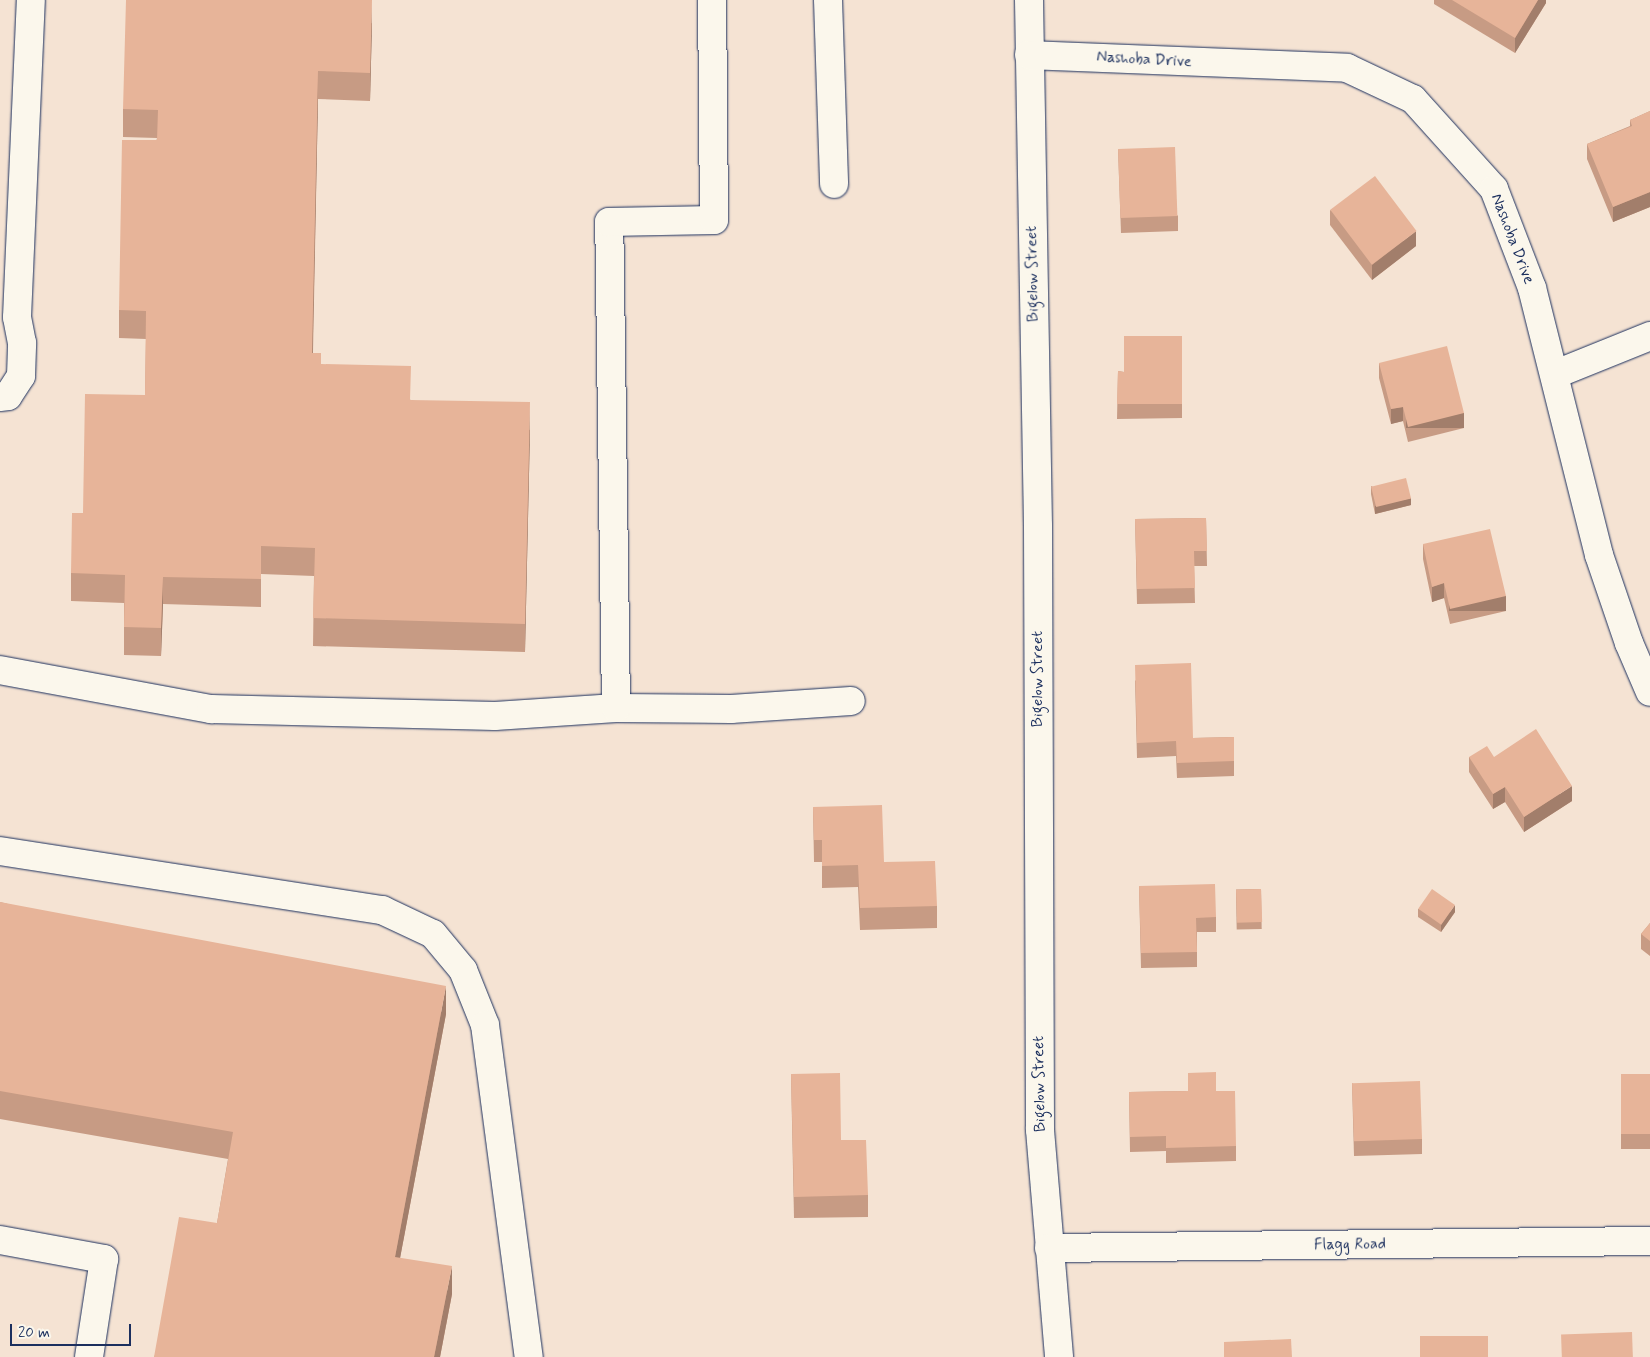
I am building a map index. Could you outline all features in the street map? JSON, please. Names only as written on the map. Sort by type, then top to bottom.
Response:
[{"type":"street","points":[[0,397],[8,396],[21,376],[22,343],[9,315],[31,0]]},
{"type":"street","points":[[616,708],[609,222],[714,220],[712,0]]},
{"type":"street","points":[[828,0],[834,184]]},
{"type":"street","name":"Bigelow Street","points":[[1028,0],[1038,526],[1040,1130],[1059,1357]]},
{"type":"street","name":"Nashoba Drive","points":[[1030,55],[1347,68],[1413,99],[1494,189],[1532,288],[1556,374],[1599,555],[1628,643],[1650,692]]},
{"type":"street","points":[[1556,374],[1650,336]]},
{"type":"street","points":[[0,670],[211,709],[495,716],[616,708],[731,708],[852,701]]},
{"type":"street","points":[[0,851],[382,910],[434,934],[463,970],[485,1025],[528,1357]]},
{"type":"street","points":[[0,1240],[104,1258],[89,1357]]},
{"type":"street","name":"Flagg Road","points":[[1050,1248],[1650,1241]]},
{"type":"building","points":[[126,0],[372,0],[370,73],[318,71],[312,353],[321,353],[321,364],[411,366],[410,400],[530,402],[525,624],[313,618],[315,548],[261,546],[261,579],[163,577],[161,628],[124,627],[125,575],[71,573],[72,513],[83,513],[85,394],[145,395],[146,311],[119,310],[122,140],[157,140],[158,110],[123,109]]},
{"type":"building","points":[[1452,0],[1538,0],[1515,38]]},
{"type":"building","points":[[1650,111],[1650,192],[1613,207],[1587,144],[1632,126],[1630,120]]},
{"type":"building","points":[[1175,147],[1177,216],[1120,218],[1118,149]]},
{"type":"building","points":[[1375,176],[1417,231],[1372,265],[1330,210]]},
{"type":"building","points":[[1124,336],[1182,336],[1182,404],[1117,404],[1118,371],[1124,372]]},
{"type":"building","points":[[1447,346],[1464,413],[1408,427],[1403,407],[1391,409],[1379,363]]},
{"type":"building","points":[[1406,478],[1411,498],[1376,507],[1371,487]]},
{"type":"building","points":[[1206,518],[1207,551],[1194,551],[1195,588],[1137,589],[1135,519]]},
{"type":"building","points":[[1490,529],[1506,596],[1450,609],[1444,583],[1432,587],[1423,544]]},
{"type":"building","points":[[1191,663],[1193,738],[1234,737],[1234,761],[1177,763],[1176,741],[1137,743],[1135,665]]},
{"type":"building","points":[[1536,729],[1572,786],[1524,817],[1505,787],[1493,794],[1469,757],[1487,746],[1494,757]]},
{"type":"building","points":[[882,805],[884,862],[935,861],[937,906],[860,908],[858,865],[822,866],[822,840],[814,840],[813,807]]},
{"type":"building","points":[[1215,884],[1216,917],[1196,918],[1197,952],[1141,953],[1139,886]]},
{"type":"building","points":[[1261,889],[1262,922],[1237,923],[1236,890]]},
{"type":"building","points":[[1432,889],[1455,905],[1441,925],[1418,909]]},
{"type":"building","points":[[0,902],[446,986],[395,1257],[452,1266],[434,1357],[154,1357],[179,1217],[217,1223],[233,1132],[0,1091]]},
{"type":"building","points":[[1650,923],[1650,941],[1641,934]]},
{"type":"building","points":[[1216,1072],[1216,1091],[1235,1091],[1236,1146],[1166,1148],[1166,1136],[1130,1137],[1129,1092],[1188,1091],[1188,1073]]},
{"type":"building","points":[[840,1073],[841,1140],[866,1140],[868,1195],[794,1197],[791,1074]]},
{"type":"building","points":[[1621,1074],[1650,1074],[1650,1134],[1621,1134]]},
{"type":"building","points":[[1420,1081],[1422,1139],[1354,1141],[1352,1083]]},
{"type":"building","points":[[1632,1332],[1633,1357],[1562,1357],[1561,1334]]},
{"type":"building","points":[[1420,1336],[1488,1336],[1488,1357],[1420,1357]]},
{"type":"building","points":[[1291,1339],[1292,1357],[1224,1357],[1224,1342]]}]
